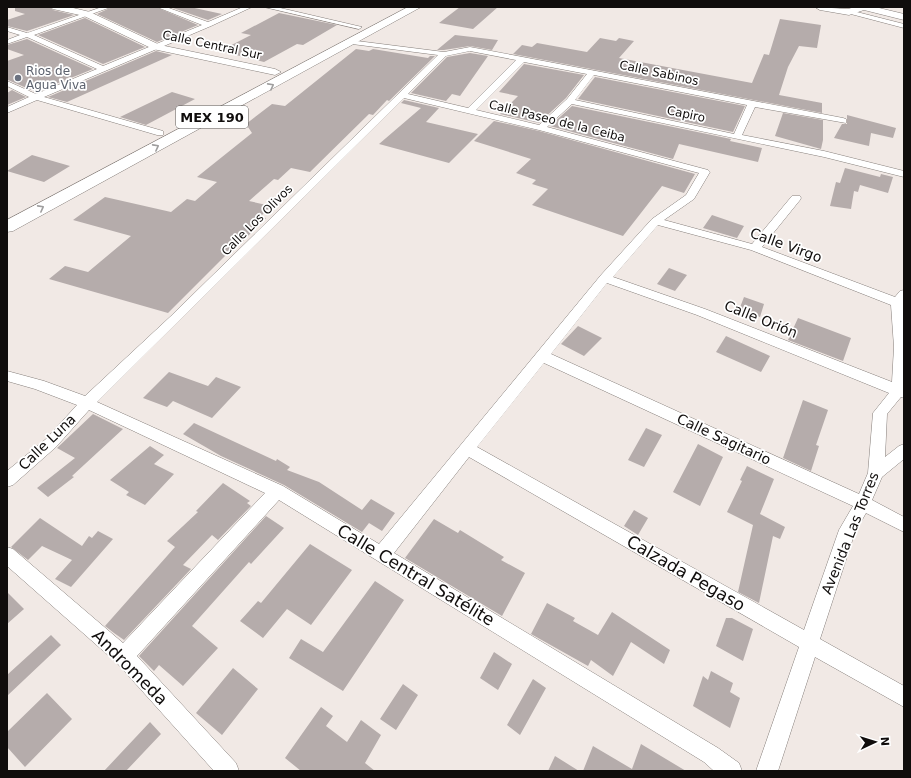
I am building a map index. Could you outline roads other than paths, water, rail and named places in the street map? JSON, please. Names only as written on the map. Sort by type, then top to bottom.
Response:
[{"type":"main road","name":"MEX 190","points":[[35,197],[160,133],[398,7]]},
{"type":"main road","name":"MEX 190","points":[[7,227],[416,7]]},
{"type":"street","name":"Calle Central Sur","points":[[56,7],[87,14],[157,47],[275,72]]},
{"type":"street","points":[[7,42],[108,7]]},
{"type":"street","points":[[160,7],[209,25]]},
{"type":"street","points":[[7,110],[249,7]]},
{"type":"street","points":[[266,7],[359,27]]},
{"type":"street","points":[[820,7],[849,12],[904,26]]},
{"type":"street","points":[[849,12],[864,7],[904,17]]},
{"type":"street","points":[[7,29],[28,35],[103,69]]},
{"type":"street","points":[[352,42],[444,54]]},
{"type":"street","name":"Calle Sabinos","points":[[444,54],[470,49],[843,121]]},
{"type":"street","name":"Calle Los Olivos","points":[[87,403],[175,319],[444,54]]},
{"type":"street","points":[[470,111],[522,59]]},
{"type":"street","points":[[541,128],[570,101],[593,72]]},
{"type":"street","points":[[7,83],[38,98],[160,133]]},
{"type":"street","name":"Calle Paseo de la Ceiba","points":[[403,95],[541,128],[705,172],[690,197],[656,221]]},
{"type":"street","name":"Capiro","points":[[570,101],[737,137],[798,148],[904,174]]},
{"type":"street","points":[[737,137],[752,104]]},
{"type":"street","points":[[755,248],[796,198]]},
{"type":"street","points":[[382,554],[605,278],[656,221]]},
{"type":"street","name":"Calle Virgo","points":[[656,221],[755,248],[902,300]]},
{"type":"street","name":"Calle Orión","points":[[605,278],[701,312],[901,392]]},
{"type":"street","points":[[901,392],[902,300]]},
{"type":"street","name":"Calle Sagitario","points":[[542,356],[863,503],[904,525]]},
{"type":"street","name":"Calle Central Satélite","points":[[7,376],[39,385],[87,403],[277,492],[382,554],[711,755],[731,771]]},
{"type":"street","name":"Avenida Las Torres","points":[[767,771],[848,530],[863,503],[876,473],[880,413],[901,392]]},
{"type":"street","name":"Calle Luna","points":[[7,480],[51,443],[87,403]]},
{"type":"street","name":"Calzada Pegaso","points":[[468,449],[904,697]]},
{"type":"street","points":[[876,473],[904,450]]},
{"type":"street","points":[[124,656],[277,492]]},
{"type":"street","name":"Andromeda","points":[[7,555],[124,656],[223,769]]},
{"type":"place","name":"Rios de Agua Viva","points":[[18,78]]}]
